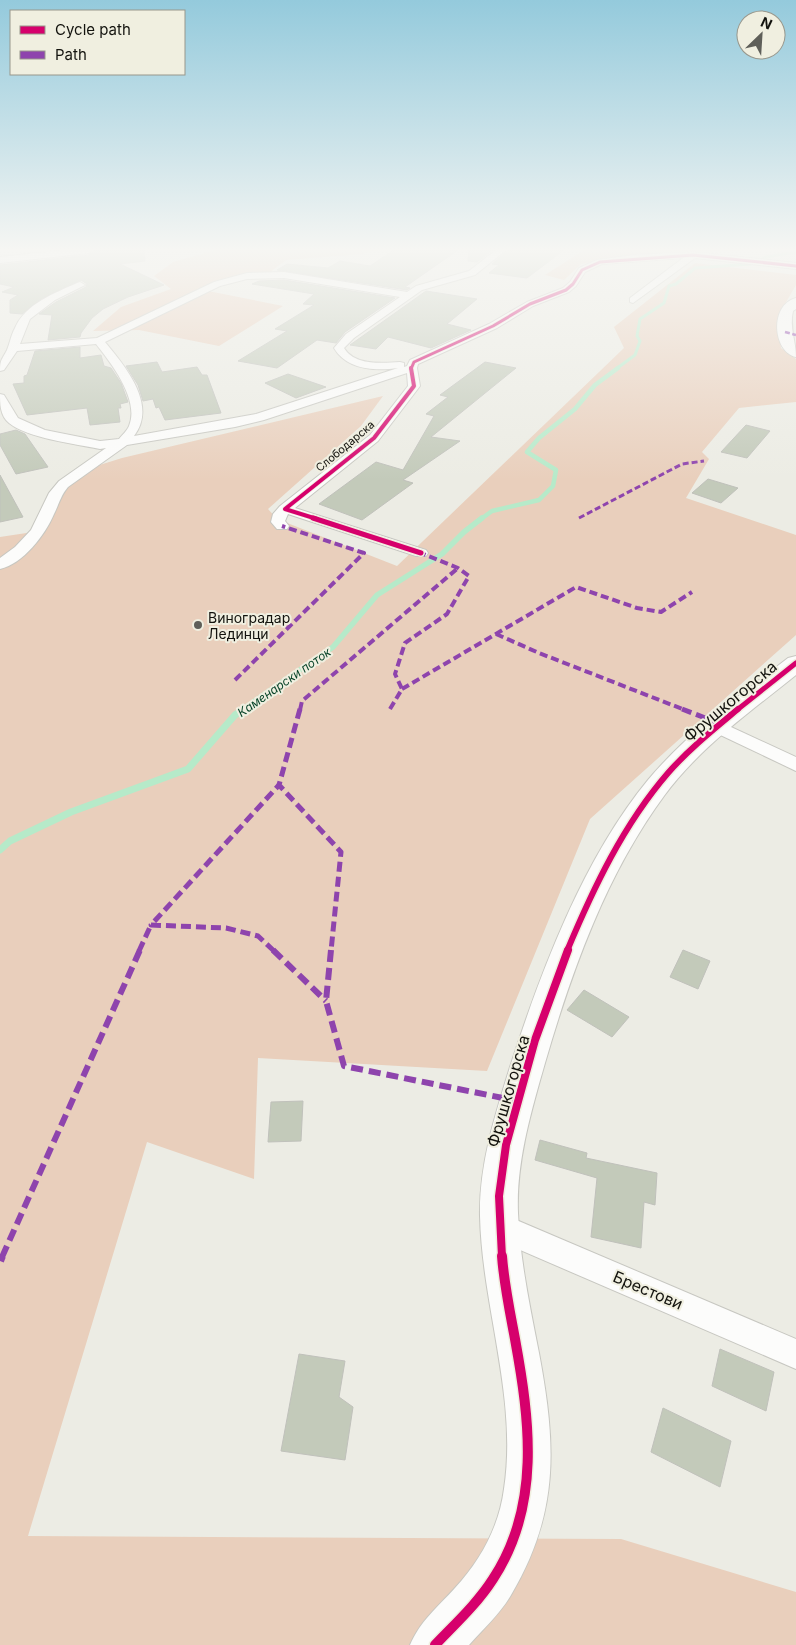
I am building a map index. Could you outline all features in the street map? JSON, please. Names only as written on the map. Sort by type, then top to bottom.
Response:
[{"type":"street","points":[[0,368],[14,348],[20,327]]},
{"type":"street","points":[[14,348],[99,341],[128,327]]},
{"type":"street","points":[[363,327],[350,336],[339,348],[341,354],[361,363],[393,366],[413,365]]},
{"type":"street","points":[[0,397],[13,420],[41,433],[100,445],[124,442],[260,417],[413,365],[491,327]]},
{"type":"street","points":[[785,327],[786,338],[796,353]]},
{"type":"street","points":[[0,565],[16,555],[34,536],[46,517],[56,491],[71,478],[124,442],[136,424],[136,407],[123,370],[99,341]]},
{"type":"street","name":"Слободарска","points":[[285,509],[363,448],[383,428],[414,386],[413,365]]},
{"type":"street","points":[[282,526],[278,522],[280,514],[285,509],[422,553]]},
{"type":"street","name":"Фрушкогорска","points":[[435,1645],[476,1601],[493,1578],[510,1549],[525,1504],[530,1470],[529,1424],[507,1298],[499,1213],[505,1146],[531,1053],[559,971],[617,846],[638,813],[672,769],[718,727],[796,663]]},
{"type":"street","points":[[718,727],[796,766]]},
{"type":"street","name":"Брестови","points":[[500,1227],[796,1354]]},
{"type":"shaded area","points":[[98,327],[250,327],[219,346],[139,330],[93,331]]},
{"type":"shaded area","points":[[614,327],[779,327],[781,348],[796,359],[796,402],[739,408],[702,452],[709,459],[686,498],[796,535],[796,635],[590,819],[487,1071],[258,1058],[254,1179],[147,1142],[28,1536],[621,1539],[796,1592],[796,1645],[0,1645],[0,537],[33,532],[74,473],[122,458],[383,396],[361,426],[268,509],[277,519],[397,566],[624,348]]},
{"type":"building","points":[[50,327],[86,327],[80,337],[48,340]]},
{"type":"building","points":[[279,327],[353,327],[345,332],[336,343],[317,340],[277,368],[238,361],[287,331],[275,329]]},
{"type":"building","points":[[376,327],[458,327],[471,330],[431,348],[388,337],[376,349],[350,345]]},
{"type":"building","points":[[80,347],[80,358],[101,355],[104,366],[111,368],[121,383],[128,402],[120,404],[121,408],[118,408],[120,422],[90,425],[87,408],[27,415],[13,384],[24,383],[24,376],[27,375],[35,351]]},
{"type":"building","points":[[157,362],[162,372],[197,367],[202,375],[207,375],[221,413],[165,420],[159,407],[156,408],[153,399],[143,401],[138,385],[126,366]]},
{"type":"building","points":[[485,362],[516,368],[431,437],[460,441],[403,480],[413,483],[362,520],[319,504],[376,462],[403,470],[434,416],[426,414],[448,397],[440,395]]},
{"type":"building","points":[[288,374],[326,387],[296,398],[265,383]]},
{"type":"building","points":[[746,425],[770,431],[747,458],[721,452]]},
{"type":"building","points":[[16,430],[25,434],[48,467],[16,474],[0,445],[0,434]]},
{"type":"building","points":[[0,475],[23,517],[0,522]]},
{"type":"building","points":[[708,479],[738,488],[721,503],[692,493]]},
{"type":"building","points":[[683,950],[710,961],[698,989],[670,977]]},
{"type":"building","points":[[584,990],[629,1017],[612,1037],[567,1010]]},
{"type":"building","points":[[303,1101],[301,1141],[268,1142],[271,1102]]},
{"type":"building","points":[[540,1140],[587,1153],[586,1158],[657,1173],[655,1205],[644,1202],[641,1248],[591,1237],[597,1178],[535,1160]]},
{"type":"building","points":[[720,1349],[774,1372],[766,1411],[712,1386]]},
{"type":"building","points":[[299,1354],[345,1361],[339,1397],[353,1407],[345,1460],[281,1451]]},
{"type":"building","points":[[663,1408],[731,1441],[720,1487],[651,1452]]},
{"type":"waterway","name":"Каменарски поток","points":[[616,369],[635,355],[640,341],[637,336],[639,327]]},
{"type":"waterway","name":"Каменарски поток","points":[[481,519],[492,511],[539,500],[553,486],[556,470],[527,452],[539,438],[575,409],[595,385],[618,368]]},
{"type":"waterway","name":"Каменарски поток","points":[[242,710],[333,647],[377,595],[442,554],[464,532],[482,518]]},
{"type":"waterway","name":"Каменарски поток","points":[[0,850],[10,841],[71,812],[188,769],[235,715],[244,709]]},
{"type":"marked path","points":[[785,332],[796,335]]},
{"type":"marked path","points":[[579,518],[682,464],[704,461]]},
{"type":"marked path","points":[[235,680],[364,553],[282,526]]},
{"type":"marked path","points":[[390,709],[402,689],[395,674],[405,643],[447,614],[469,576],[458,568],[421,553]]},
{"type":"marked path","points":[[458,568],[302,701],[279,785],[341,852],[326,1001],[344,1066],[518,1101]]},
{"type":"marked path","points":[[402,689],[576,587],[637,608],[661,612],[692,592]]},
{"type":"marked path","points":[[496,634],[539,653],[721,724]]},
{"type":"marked path","points":[[279,785],[151,925],[226,928],[258,936],[326,1001]]},
{"type":"marked path","points":[[0,1261],[151,925]]},
{"type":"cycle path","points":[[421,553],[285,509],[374,438],[414,386],[411,368],[414,362],[491,327]]},
{"type":"cycle path","points":[[435,1645],[494,1578],[516,1534],[527,1490],[529,1445],[525,1399],[502,1261],[499,1196],[510,1128],[535,1040],[548,1003],[577,927],[594,890],[633,821],[655,789],[685,755],[740,707],[796,663]]},
{"type":"place","name":"Виноградар Лединци","points":[[198,625]]}]
